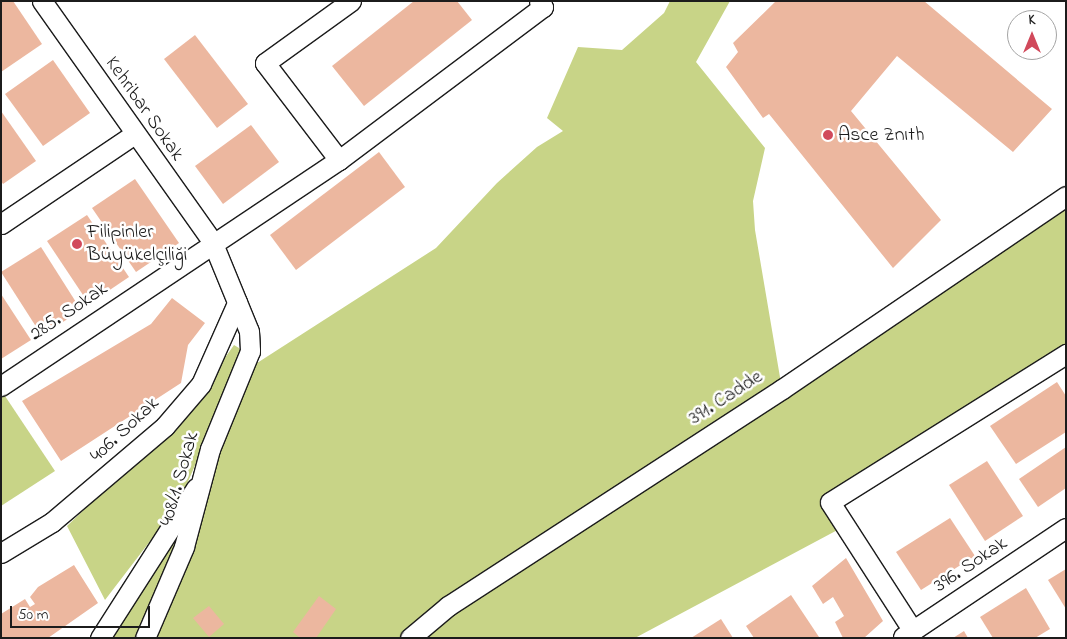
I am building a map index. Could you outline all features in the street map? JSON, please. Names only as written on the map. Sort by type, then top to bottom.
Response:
[{"type":"street","name":"Kehribar Sokak","points":[[42,1],[133,135],[212,241],[249,331]]},
{"type":"street","points":[[339,160],[265,63],[350,1]]},
{"type":"street","name":"285. Sokak","points":[[1,386],[212,241],[339,160],[543,7],[539,1]]},
{"type":"street","points":[[1,224],[133,135]]},
{"type":"street","name":"391. Cadde","points":[[410,638],[448,606],[782,389],[1066,196]]},
{"type":"street","name":"406. Sokak","points":[[1,553],[52,522],[165,426],[201,384],[237,303]]},
{"type":"street","name":"408/1. Sokak","points":[[145,638],[184,547],[202,479],[250,351],[249,331]]},
{"type":"street","points":[[907,634],[830,502],[1066,354]]},
{"type":"street","points":[[100,638],[202,479]]},
{"type":"street","name":"396. Sokak","points":[[907,634],[1066,528]]},
{"type":"green space","points":[[670,1],[730,1],[696,62],[765,148],[753,201],[755,230],[782,389],[1066,196],[1066,354],[830,502],[845,526],[635,638],[100,638],[177,514],[243,372],[436,248],[497,183],[537,147],[563,131],[547,118],[578,47],[622,50],[664,13]]},
{"type":"green space","points":[[234,345],[244,351],[187,484],[167,519],[105,600],[67,526],[187,411]]},
{"type":"green space","points":[[1,390],[55,471],[1,506]]},
{"type":"building","points":[[1,1],[13,1],[42,44],[1,72]]},
{"type":"building","points":[[414,1],[457,1],[472,20],[364,106],[332,66]]},
{"type":"building","name":"Asce Znıth","points":[[776,1],[924,1],[1052,109],[1013,152],[897,56],[851,111],[941,220],[893,268],[769,114],[763,118],[726,67],[738,52],[733,43]]},
{"type":"building","points":[[195,35],[248,104],[217,128],[164,59]]},
{"type":"building","points":[[53,60],[90,113],[43,146],[5,94]]},
{"type":"building","points":[[1,111],[36,161],[3,184],[1,181]]},
{"type":"building","points":[[251,125],[279,162],[223,204],[195,166]]},
{"type":"building","points":[[379,152],[405,187],[296,270],[270,235]]},
{"type":"building","points":[[135,179],[179,243],[136,272],[92,208]]},
{"type":"building","points":[[87,215],[129,277],[89,304],[47,241]]},
{"type":"building","points":[[41,247],[81,310],[42,336],[1,272]]},
{"type":"building","points":[[1,294],[31,340],[1,359]]},
{"type":"building","points":[[172,298],[205,323],[188,345],[181,383],[61,461],[22,401],[151,324]]},
{"type":"building","points":[[1057,382],[1066,396],[1066,432],[1016,464],[990,426]]},
{"type":"building","points":[[1066,447],[1066,488],[1038,507],[1019,479]]},
{"type":"building","points":[[987,461],[1023,516],[985,541],[949,485]]},
{"type":"building","points":[[950,518],[975,556],[921,590],[896,552]]},
{"type":"building","points":[[846,558],[883,621],[864,638],[843,638],[835,622],[844,616],[833,597],[823,604],[812,586]]},
{"type":"building","points":[[74,565],[98,603],[48,638],[1,638],[1,614],[25,599],[30,607],[35,604],[30,597],[38,587]]},
{"type":"building","points":[[1066,569],[1066,609],[1048,580]]},
{"type":"building","points":[[1026,588],[1050,629],[1035,638],[993,638],[980,617]]},
{"type":"building","points":[[791,595],[819,637],[754,638],[746,626]]},
{"type":"building","points":[[319,596],[336,609],[316,638],[300,638],[293,632]]},
{"type":"building","points":[[209,606],[224,624],[209,637],[193,618]]},
{"type":"building","points":[[721,619],[733,638],[691,638]]},
{"type":"building","points":[[964,631],[968,638],[953,638]]},
{"type":"place","name":"Asce Znıth","points":[[828,135]]},
{"type":"place","name":"Filipinler Büyükelçiliği","points":[[77,244]]}]
